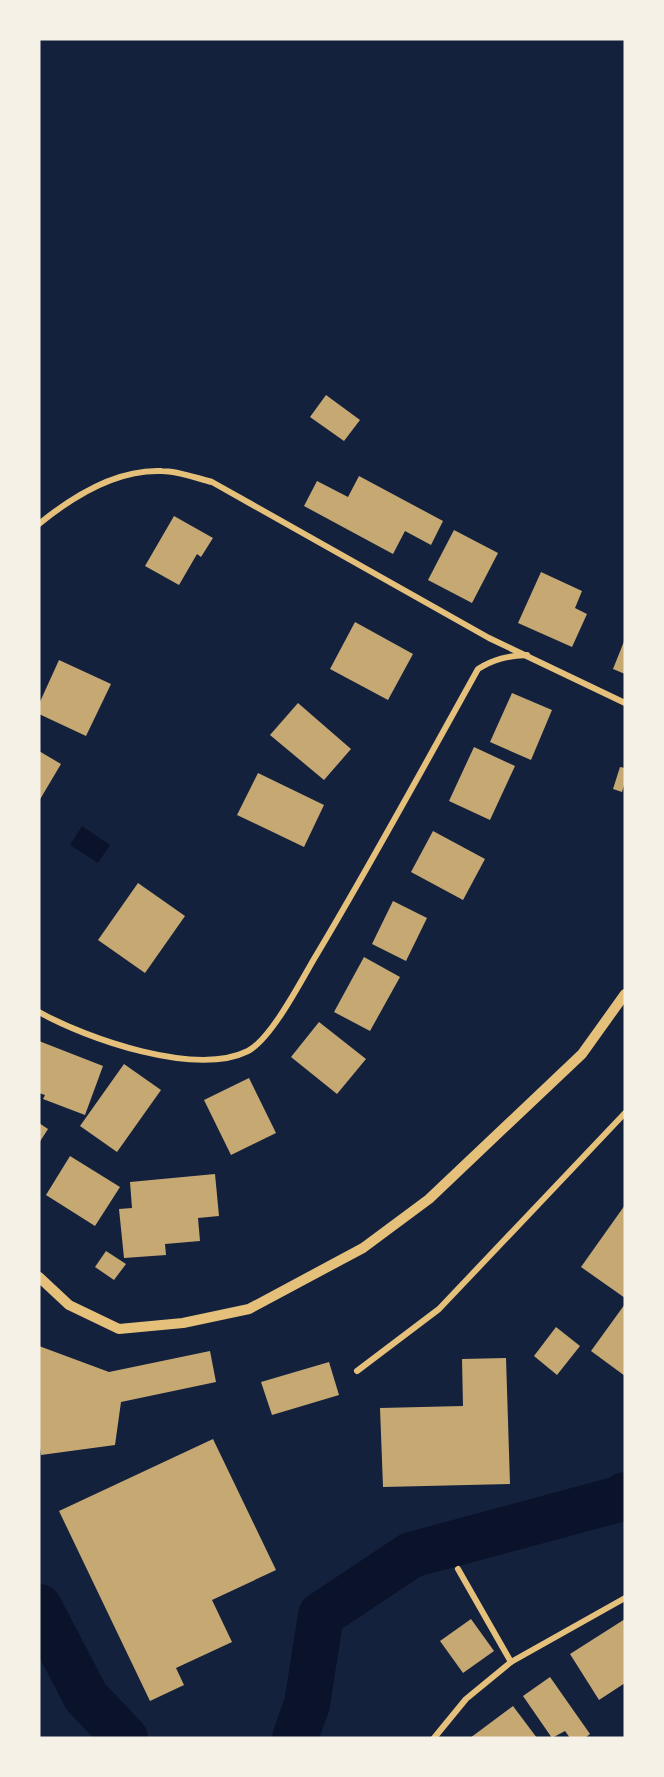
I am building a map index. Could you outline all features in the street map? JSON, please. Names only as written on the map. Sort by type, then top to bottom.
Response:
[{"type":"street","points":[[39,524],[88,491],[128,473],[163,471],[212,482],[489,638],[625,703]]},
{"type":"street","points":[[39,1012],[116,1045],[169,1056],[199,1060],[227,1058],[248,1051],[261,1042],[293,996],[345,909],[478,669],[492,660],[506,656],[527,655]]},
{"type":"street","points":[[39,1277],[69,1305],[119,1329],[183,1323],[249,1309],[363,1248],[429,1199],[582,1054],[625,994]]},
{"type":"street","points":[[357,1371],[439,1309],[625,1113]]},
{"type":"street","points":[[458,1569],[511,1662]]},
{"type":"street","points":[[434,1738],[466,1699],[511,1662],[625,1598]]},
{"type":"water","points":[[82,826],[110,845],[98,863],[70,845]]},
{"type":"building","points":[[326,395],[360,420],[344,441],[310,417]]},
{"type":"building","points":[[359,476],[443,521],[431,545],[405,531],[393,554],[304,506],[317,481],[348,497]]},
{"type":"building","points":[[174,516],[213,538],[201,557],[197,554],[179,585],[145,566]]},
{"type":"building","points":[[454,530],[498,553],[472,603],[428,580]]},
{"type":"building","points":[[541,572],[582,591],[575,608],[587,614],[572,647],[518,623]]},
{"type":"building","points":[[355,622],[413,654],[388,700],[330,669]]},
{"type":"building","points":[[625,639],[625,674],[613,669]]},
{"type":"building","points":[[59,660],[111,684],[86,736],[39,714],[39,704]]},
{"type":"building","points":[[512,693],[552,710],[531,760],[490,742]]},
{"type":"building","points":[[298,703],[351,749],[324,780],[270,735]]},
{"type":"building","points":[[474,747],[515,766],[490,820],[449,801]]},
{"type":"building","points":[[39,751],[61,764],[39,801]]},
{"type":"building","points":[[620,767],[625,768],[622,792],[613,789]]},
{"type":"building","points":[[258,773],[324,805],[304,847],[237,815]]},
{"type":"building","points":[[433,831],[485,859],[463,900],[411,872]]},
{"type":"building","points":[[138,883],[185,916],[145,973],[98,940]]},
{"type":"building","points":[[393,901],[427,918],[406,961],[372,944]]},
{"type":"building","points":[[364,957],[400,977],[370,1031],[334,1012]]},
{"type":"building","points":[[319,1022],[366,1059],[337,1094],[291,1057]]},
{"type":"building","points":[[39,1041],[103,1066],[85,1115],[43,1099],[45,1095],[39,1093]]},
{"type":"building","points":[[124,1064],[161,1090],[117,1152],[80,1126]]},
{"type":"building","points":[[249,1078],[276,1133],[231,1155],[204,1100]]},
{"type":"building","points":[[39,1123],[48,1129],[39,1143]]},
{"type":"building","points":[[70,1156],[120,1187],[95,1226],[46,1195]]},
{"type":"building","points":[[215,1174],[219,1216],[198,1218],[200,1241],[165,1244],[166,1255],[124,1258],[119,1209],[132,1208],[130,1182]]},
{"type":"building","points":[[625,1205],[625,1298],[581,1267]]},
{"type":"building","points":[[106,1251],[126,1264],[114,1280],[95,1267]]},
{"type":"building","points":[[625,1304],[625,1376],[591,1351]]},
{"type":"building","points":[[556,1327],[580,1346],[557,1375],[534,1356]]},
{"type":"building","points":[[39,1346],[109,1372],[210,1351],[216,1382],[121,1402],[115,1445],[41,1455]]},
{"type":"building","points":[[506,1358],[510,1484],[383,1487],[380,1408],[463,1406],[462,1359]]},
{"type":"building","points":[[329,1362],[339,1395],[272,1415],[261,1382]]},
{"type":"building","points":[[213,1439],[276,1570],[212,1600],[232,1642],[176,1668],[184,1685],[150,1701],[59,1511]]},
{"type":"building","points":[[471,1619],[494,1651],[463,1673],[440,1641]]},
{"type":"building","points":[[625,1619],[625,1683],[599,1700],[570,1654]]},
{"type":"building","points":[[550,1677],[590,1734],[585,1738],[570,1738],[565,1731],[552,1738],[523,1696]]},
{"type":"building","points":[[513,1706],[537,1738],[470,1738]]},
{"type":"waterway","points":[[295,1738],[307,1704],[321,1615],[411,1555],[619,1499],[625,1495]]},
{"type":"waterway","points":[[39,1607],[86,1697],[125,1738]]}]
